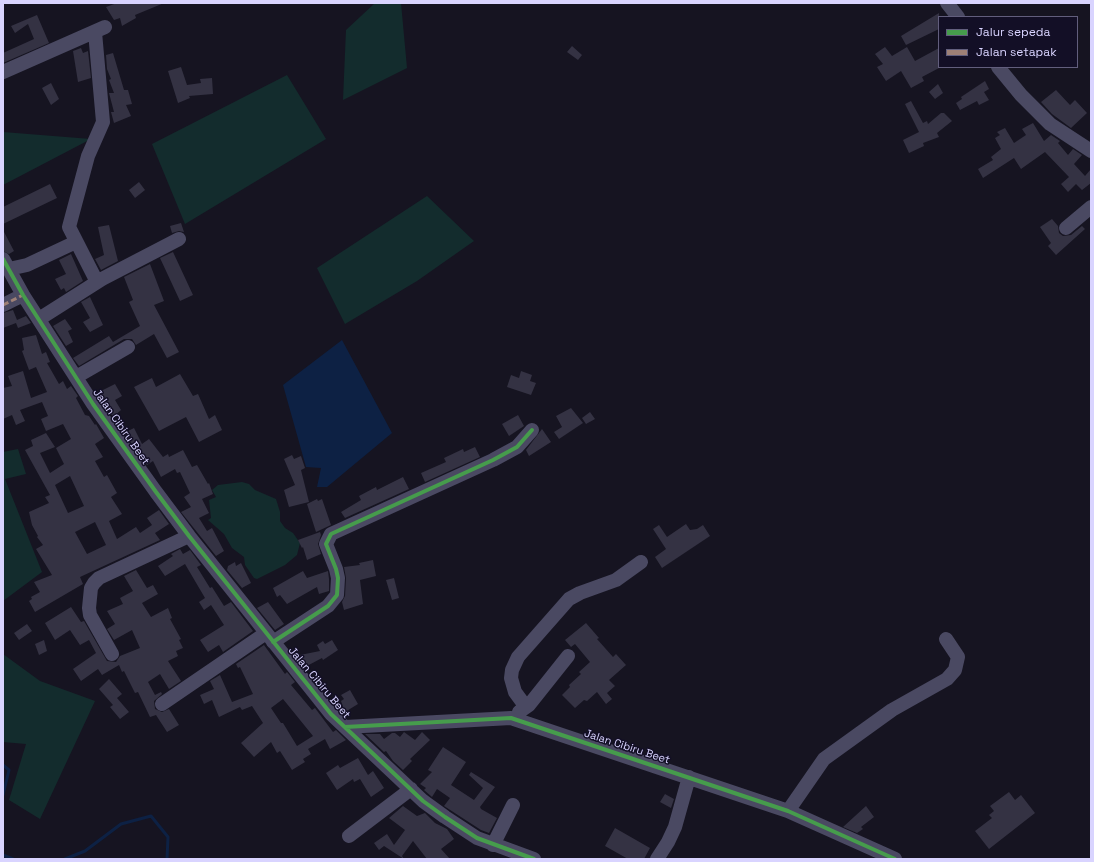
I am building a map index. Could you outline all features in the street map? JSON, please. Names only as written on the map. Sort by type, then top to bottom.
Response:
[{"type":"street","points":[[947,3],[957,16]]},
{"type":"street","points":[[3,72],[100,30],[103,122],[88,156],[69,227],[97,282]]},
{"type":"street","points":[[999,68],[1021,95],[1050,124],[1091,150]]},
{"type":"street","points":[[1066,228],[1091,207]]},
{"type":"street","points":[[39,319],[97,282],[179,239]]},
{"type":"street","points":[[6,264],[27,266],[76,242]]},
{"type":"street","name":"Jalan Cibiru Beet","points":[[6,264],[23,295],[76,377],[189,536],[331,714],[345,727],[511,718],[788,811],[895,859]]},
{"type":"street","points":[[3,305],[23,295]]},
{"type":"street","points":[[76,377],[128,347]]},
{"type":"street","points":[[162,704],[270,637],[328,606],[337,595],[337,573],[326,544],[331,534],[493,460],[517,447],[532,430]]},
{"type":"street","points":[[112,654],[90,615],[89,608],[91,588],[94,583],[99,578],[189,536]]},
{"type":"street","points":[[526,707],[515,692],[511,678],[512,670],[518,657],[569,600],[580,593],[616,580],[641,562]]},
{"type":"street","points":[[788,811],[824,759],[892,710],[947,679],[956,670],[958,657],[946,639]]},
{"type":"street","points":[[511,718],[526,707],[568,656]]},
{"type":"street","points":[[345,727],[424,801],[459,827],[492,845],[534,859]]},
{"type":"street","points":[[657,859],[668,842],[675,827],[689,777]]},
{"type":"street","points":[[349,836],[411,788]]},
{"type":"street","points":[[492,845],[512,805]]},
{"type":"green space","points":[[375,3],[401,3],[407,68],[343,100],[346,30]]},
{"type":"green space","points":[[287,75],[326,139],[185,224],[152,144]]},
{"type":"green space","points":[[3,132],[91,139],[3,185]]},
{"type":"green space","points":[[427,196],[474,241],[417,281],[345,324],[317,268]]},
{"type":"green space","points":[[18,449],[26,474],[5,479],[42,572],[3,601],[3,452]]},
{"type":"green space","points":[[242,482],[249,484],[255,490],[276,499],[280,512],[280,521],[285,528],[293,533],[300,543],[297,555],[285,565],[257,579],[254,578],[245,565],[244,557],[232,548],[224,534],[208,520],[211,518],[209,500],[216,497],[212,490],[218,485]]},
{"type":"green space","points":[[3,654],[40,681],[95,701],[40,819],[9,800],[26,744],[3,742]]},
{"type":"water","points":[[342,340],[392,433],[327,487],[317,487],[321,468],[306,467],[283,385]]},
{"type":"building","points":[[117,3],[164,3],[135,15],[136,18],[122,26],[120,18],[114,20],[106,7]]},
{"type":"building","points":[[939,13],[938,29],[906,45],[901,36]]},
{"type":"building","points":[[37,15],[49,43],[3,63],[3,53],[34,39],[28,24],[15,33],[11,26]]},
{"type":"building","points":[[572,46],[582,55],[578,60],[567,52]]},
{"type":"building","points":[[885,47],[892,56],[907,47],[915,61],[938,49],[939,68],[922,77],[924,81],[911,88],[901,71],[886,81],[877,67],[883,64],[875,54]]},
{"type":"building","points":[[81,48],[83,53],[88,51],[91,78],[78,82],[73,51]]},
{"type":"building","points":[[113,53],[124,90],[128,90],[132,104],[126,105],[131,116],[114,123],[111,112],[114,112],[109,93],[114,93],[109,80],[111,79],[107,69],[106,55]]},
{"type":"building","points":[[181,67],[187,85],[201,83],[200,79],[212,78],[213,94],[189,96],[190,98],[178,103],[168,71]]},
{"type":"building","points":[[985,81],[989,89],[984,92],[989,100],[979,105],[977,101],[960,110],[956,103],[962,99],[961,97]]},
{"type":"building","points":[[51,83],[59,99],[51,105],[42,88]]},
{"type":"building","points":[[938,84],[943,93],[935,99],[929,92]]},
{"type":"building","points":[[1056,90],[1070,105],[1075,100],[1087,113],[1071,128],[1052,114],[1041,102]]},
{"type":"building","points":[[911,101],[923,123],[927,121],[928,124],[941,113],[944,113],[952,121],[937,133],[939,137],[923,143],[924,146],[909,153],[903,140],[919,132],[905,104]]},
{"type":"building","points":[[1033,123],[1044,141],[1051,135],[1060,141],[1058,143],[1068,155],[1073,149],[1082,155],[1074,164],[1085,176],[1091,169],[1091,183],[1082,190],[1076,184],[1068,192],[1061,184],[1069,177],[1045,152],[1021,169],[1014,158],[983,178],[978,169],[993,160],[991,157],[1001,149],[995,138],[1000,135],[997,132],[1005,128],[1014,143],[1026,135],[1022,129]]},
{"type":"building","points":[[139,182],[145,190],[135,198],[129,190]]},
{"type":"building","points":[[50,184],[57,198],[3,224],[3,207]]},
{"type":"building","points":[[1052,219],[1058,226],[1059,233],[1063,236],[1071,235],[1082,226],[1085,229],[1056,255],[1048,246],[1051,243],[1040,227]]},
{"type":"building","points":[[181,223],[184,232],[179,231],[172,233],[170,226]]},
{"type":"building","points":[[109,225],[118,261],[101,270],[95,259],[104,255],[98,227]]},
{"type":"building","points":[[3,230],[14,251],[9,254],[3,251]]},
{"type":"building","points":[[173,252],[193,295],[180,301],[160,258]]},
{"type":"building","points":[[71,254],[83,281],[66,292],[64,288],[61,290],[55,279],[66,274],[59,260]]},
{"type":"building","points":[[150,264],[164,301],[154,305],[179,352],[167,358],[154,334],[136,345],[132,339],[124,339],[79,366],[73,358],[109,336],[113,342],[140,326],[129,302],[133,300],[124,277]]},
{"type":"building","points":[[90,297],[103,325],[90,332],[83,322],[90,318],[81,302]]},
{"type":"building","points":[[13,310],[17,320],[26,316],[31,323],[18,328],[16,323],[3,328],[3,313]]},
{"type":"building","points":[[65,319],[72,329],[68,331],[73,342],[66,346],[53,326]]},
{"type":"building","points":[[36,335],[42,354],[46,352],[50,362],[47,363],[59,384],[63,381],[67,389],[71,386],[78,396],[76,398],[85,415],[89,416],[95,425],[96,424],[104,438],[95,444],[103,457],[95,461],[104,477],[107,475],[117,493],[111,497],[122,514],[109,521],[117,539],[136,527],[140,533],[152,525],[147,518],[159,510],[169,524],[155,533],[160,540],[80,577],[83,584],[35,612],[29,601],[32,599],[31,597],[40,592],[34,582],[52,575],[36,549],[43,545],[37,537],[38,536],[32,525],[29,512],[49,503],[45,497],[50,495],[25,450],[33,446],[31,440],[46,433],[55,447],[40,453],[50,473],[64,464],[56,448],[71,439],[63,424],[46,431],[41,419],[48,416],[42,402],[20,410],[25,421],[16,425],[12,415],[3,419],[3,388],[12,386],[8,376],[23,371],[31,398],[47,392],[36,367],[29,370],[22,351],[24,350],[22,338]],"holes":[[[70,476],[84,506],[68,513],[55,485]],[[95,522],[106,545],[87,554],[75,532]]]},
{"type":"building","points":[[521,371],[532,375],[530,381],[536,383],[531,395],[507,387],[511,375],[519,378]]},
{"type":"building","points":[[180,374],[193,396],[198,394],[209,419],[215,415],[222,430],[199,442],[186,417],[159,431],[134,387],[152,378],[156,387]]},
{"type":"building","points":[[115,384],[122,396],[115,400],[121,410],[113,417],[106,407],[107,405],[99,392]]},
{"type":"building","points":[[571,408],[583,423],[559,439],[554,432],[562,427],[556,416]]},
{"type":"building","points":[[590,412],[595,419],[586,424],[582,418]]},
{"type":"building","points":[[518,415],[524,426],[509,436],[502,424]]},
{"type":"building","points":[[134,428],[142,444],[149,439],[163,457],[168,454],[169,457],[183,450],[192,467],[197,465],[208,484],[209,483],[213,494],[202,499],[209,513],[199,518],[207,531],[212,528],[224,551],[216,556],[181,512],[191,507],[184,497],[190,493],[180,472],[177,473],[175,469],[161,477],[153,461],[147,465],[124,433]]},
{"type":"building","points":[[542,429],[551,442],[529,456],[526,450]]},
{"type":"building","points":[[475,447],[480,457],[425,482],[421,473],[446,462],[444,458],[463,449],[464,452]]},
{"type":"building","points":[[292,455],[294,459],[301,456],[305,468],[301,470],[309,502],[289,507],[284,490],[295,485],[284,459]]},
{"type":"building","points":[[403,477],[409,489],[345,518],[341,512],[361,500],[359,496],[376,487],[377,490]]},
{"type":"building","points":[[317,499],[318,501],[322,499],[331,525],[316,532],[307,504]]},
{"type":"building","points":[[686,524],[690,530],[697,529],[703,525],[710,536],[662,568],[655,557],[666,549],[653,529],[659,525],[667,537]]},
{"type":"building","points":[[320,532],[321,535],[318,544],[321,554],[307,560],[303,547],[302,548],[298,540]]},
{"type":"building","points":[[180,549],[183,554],[190,550],[201,565],[197,567],[210,588],[212,587],[224,606],[231,602],[253,631],[223,652],[219,645],[208,652],[200,640],[224,625],[211,605],[204,610],[199,602],[205,598],[185,564],[165,576],[158,566],[173,556],[171,554]]},
{"type":"building","points":[[373,560],[376,576],[360,580],[363,604],[344,610],[342,602],[345,596],[346,578],[344,567],[360,565],[359,563]]},
{"type":"building","points":[[235,562],[236,566],[241,563],[251,583],[242,588],[227,570],[228,566]]},
{"type":"building","points":[[136,570],[147,588],[153,585],[158,594],[142,603],[151,617],[168,608],[172,618],[170,619],[181,639],[179,640],[183,648],[176,651],[178,656],[168,661],[181,681],[169,689],[160,674],[148,682],[155,695],[161,692],[162,694],[154,701],[155,709],[162,712],[169,709],[179,725],[167,732],[156,715],[150,717],[138,692],[135,693],[124,671],[122,672],[119,665],[102,675],[98,669],[81,681],[73,669],[96,653],[89,640],[80,645],[70,630],[55,640],[45,623],[71,607],[81,622],[84,621],[107,661],[116,662],[120,656],[140,648],[132,630],[114,640],[107,629],[115,624],[107,611],[123,604],[120,598],[133,591],[124,576]]},
{"type":"building","points":[[303,571],[307,578],[328,571],[329,591],[319,594],[317,587],[287,604],[280,595],[277,597],[273,588]]},
{"type":"building","points":[[394,578],[399,598],[392,600],[386,580]]},
{"type":"building","points":[[268,602],[284,624],[275,630],[257,608]]},
{"type":"building","points":[[586,623],[599,638],[597,639],[613,657],[616,654],[626,665],[609,680],[615,686],[607,693],[612,699],[606,704],[597,692],[587,701],[584,700],[575,708],[562,695],[570,687],[569,685],[581,674],[579,672],[590,662],[575,644],[571,647],[565,640]]},
{"type":"building","points":[[27,624],[32,631],[19,640],[14,633]]},
{"type":"building","points":[[44,640],[47,651],[39,655],[35,644]]},
{"type":"building","points":[[332,640],[338,650],[323,660],[322,658],[305,667],[300,655],[320,651],[317,645],[323,641],[325,644]]},
{"type":"building","points":[[264,645],[285,674],[287,672],[295,682],[291,685],[312,710],[315,708],[333,732],[336,730],[346,740],[330,749],[325,739],[308,749],[311,754],[303,759],[305,762],[292,770],[280,751],[277,753],[271,742],[254,757],[241,743],[263,723],[252,706],[242,710],[240,707],[219,717],[212,700],[204,704],[200,695],[214,689],[210,681],[220,675],[232,702],[253,694],[240,667],[238,668],[236,664]],"holes":[[[283,699],[313,736],[297,746],[283,723],[281,723],[271,708]]]},
{"type":"building","points":[[109,679],[122,694],[117,698],[129,712],[120,719],[110,707],[113,705],[99,689]]},
{"type":"building","points":[[350,690],[358,704],[345,712],[341,701],[344,699],[341,695]]},
{"type":"building","points":[[404,732],[415,740],[422,732],[430,740],[410,759],[412,761],[403,770],[393,761],[386,751],[384,752],[365,734],[380,734],[384,739],[392,733],[395,733],[400,737]]},
{"type":"building","points":[[443,747],[466,762],[451,785],[474,800],[483,788],[469,775],[471,772],[495,787],[480,807],[497,818],[489,833],[481,830],[444,806],[450,798],[437,789],[432,797],[424,790],[426,788],[420,784],[432,772],[428,770]]},
{"type":"building","points":[[358,758],[368,775],[373,771],[384,788],[371,797],[360,779],[354,782],[353,779],[337,790],[326,773],[338,765],[340,768]]},
{"type":"building","points":[[1009,792],[1015,800],[1021,795],[1035,813],[989,849],[975,831],[992,818],[989,815],[994,811],[990,806]]},
{"type":"building","points":[[665,794],[674,799],[671,808],[660,802]]},
{"type":"building","points":[[403,806],[417,816],[425,813],[435,823],[447,829],[454,839],[441,849],[450,859],[427,859],[413,841],[402,856],[404,859],[384,846],[379,850],[374,843],[387,834],[394,845],[405,830],[389,818]]},
{"type":"building","points":[[866,806],[874,817],[861,827],[863,829],[857,833],[843,827]]},
{"type":"building","points":[[615,828],[650,848],[644,859],[628,859],[605,846]]},
{"type":"waterway","points":[[3,765],[9,770],[3,795]]},
{"type":"waterway","points":[[65,859],[85,851],[121,824],[151,816],[168,837],[167,859]]},
{"type":"waterway","points":[[3,855],[13,859]]},
{"type":"marked path","points":[[3,305],[23,295]]},
{"type":"cycle path","points":[[3,259],[23,295],[93,404],[156,492],[189,536],[331,714],[423,801],[445,817],[477,838],[534,859]]},
{"type":"cycle path","points":[[273,642],[328,606],[337,595],[338,578],[326,544],[331,534],[493,460],[517,447],[532,430]]},
{"type":"cycle path","points":[[345,727],[511,718],[788,811],[895,859]]}]
